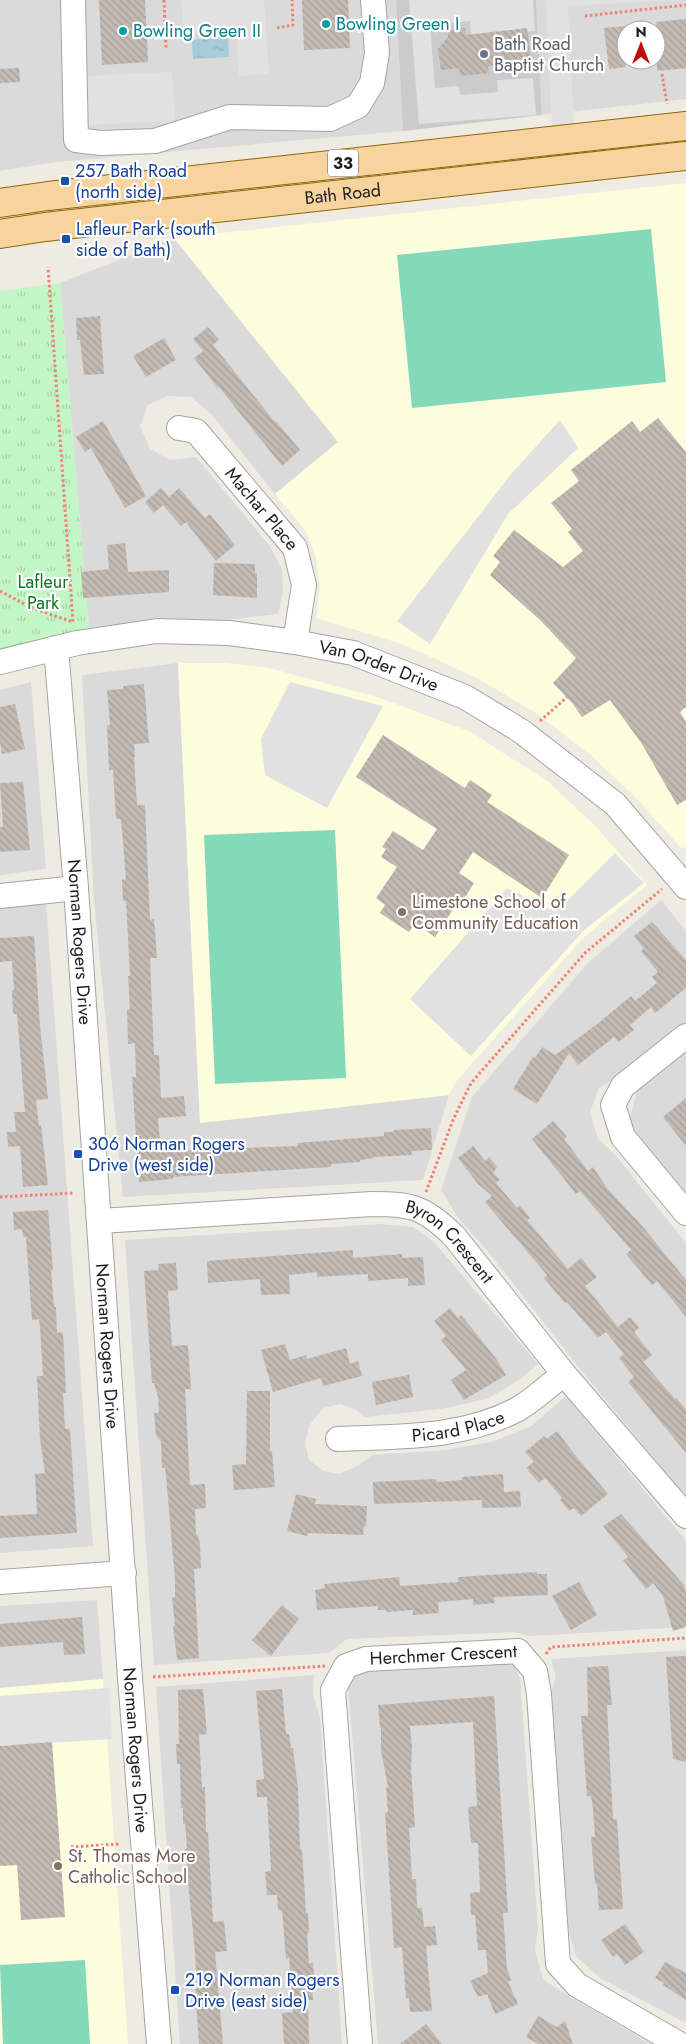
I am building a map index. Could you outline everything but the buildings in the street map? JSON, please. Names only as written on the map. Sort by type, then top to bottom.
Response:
[{"type":"main road","name":"Bath Road","points":[[0,203],[686,126]]},
{"type":"main road","name":"Bath Road","points":[[0,234],[74,224],[686,156]]},
{"type":"street","points":[[74,0],[76,140],[101,143],[155,141],[230,117],[330,119],[358,106],[372,83],[376,53],[373,0]]},
{"type":"street","name":"Machar Place","points":[[179,428],[196,431],[295,548],[304,585],[295,642]]},
{"type":"street","name":"Van Order Drive","points":[[0,662],[76,643],[157,631],[229,633],[295,642],[353,653],[465,696],[521,731],[615,804],[681,881]]},
{"type":"street","name":"Norman Rogers Drive","points":[[56,648],[76,888],[130,1678],[159,2044]]},
{"type":"street","points":[[0,896],[76,888]]},
{"type":"street","points":[[686,1036],[623,1086],[613,1105],[623,1137],[686,1213]]},
{"type":"street","name":"Byron Crescent","points":[[100,1221],[372,1204],[400,1204],[420,1209],[436,1218],[454,1236],[564,1374],[686,1516]]},
{"type":"street","name":"Picard Place","points":[[338,1439],[449,1433],[488,1423],[519,1408],[564,1374]]},
{"type":"street","points":[[0,1582],[124,1573]]},
{"type":"street","name":"Herchmer Crescent","points":[[360,2044],[333,1690],[346,1666],[366,1659],[518,1651],[535,1671],[539,1694],[558,1964],[577,1985],[679,2044]]},
{"type":"path","points":[[164,0],[166,48]]},
{"type":"path","points":[[277,28],[293,25],[292,0]]},
{"type":"path","points":[[585,16],[686,5]]},
{"type":"path","points":[[662,74],[667,104]]},
{"type":"path","points":[[0,591],[32,608],[73,622],[48,267]]},
{"type":"path","points":[[540,721],[567,697]]},
{"type":"path","points":[[420,1209],[453,1120],[471,1083],[585,954],[659,892],[681,881]]},
{"type":"path","points":[[0,1197],[74,1193]]},
{"type":"path","points":[[535,1671],[551,1647],[686,1638]]},
{"type":"path","points":[[153,1677],[314,1666],[346,1666]]},
{"type":"path","points":[[71,1847],[120,1844]]},
{"type":"shaded area","points":[[0,0],[396,0],[403,131],[56,162],[0,171]]},
{"type":"shaded area","points":[[181,0],[264,0],[269,74],[239,76],[236,31],[184,34]]},
{"type":"shaded area","points":[[396,0],[536,0],[542,115],[403,131]]},
{"type":"shaded area","points":[[409,0],[533,0],[535,31],[471,36],[470,21],[430,25],[435,88],[459,86],[460,95],[498,92],[497,80],[533,78],[536,115],[419,124]]},
{"type":"shaded area","points":[[536,0],[686,0],[686,99],[542,115]]},
{"type":"shaded area","points":[[546,0],[684,0],[568,6],[574,126],[552,127]]},
{"type":"shaded area","points":[[172,72],[175,121],[67,126],[65,77]]},
{"type":"shaded area","points":[[686,183],[686,846],[682,849],[639,801],[593,757],[536,713],[477,678],[402,644],[316,618],[320,587],[316,557],[305,530],[275,494],[338,442],[174,238]]},
{"type":"shaded area","points":[[174,238],[338,442],[275,494],[211,414],[191,397],[167,396],[148,405],[140,426],[150,449],[170,460],[196,457],[269,545],[282,569],[283,592],[278,614],[218,621],[152,620],[89,628],[60,283]]},
{"type":"shaded area","points":[[560,420],[578,448],[508,514],[430,644],[397,621],[512,473]]},
{"type":"shaded area","points":[[178,663],[200,1123],[449,1095],[423,1180],[123,1197],[94,901],[82,675]]},
{"type":"shaded area","name":"Limestone School of Community Education","points":[[178,663],[226,663],[269,668],[380,698],[471,732],[550,783],[598,829],[647,885],[582,939],[455,1083],[449,1095],[200,1123]]},
{"type":"shaded area","points":[[31,682],[46,869],[0,875],[0,690]]},
{"type":"shaded area","points":[[290,682],[383,706],[327,808],[265,775],[261,739]]},
{"type":"shaded area","points":[[615,853],[644,883],[583,931],[471,1056],[410,999],[507,888],[556,912]]},
{"type":"shaded area","points":[[661,900],[686,931],[686,1022],[622,1074],[599,1088],[590,1112],[598,1139],[616,1156],[686,1243],[686,1498],[577,1365],[486,1249],[459,1219],[441,1190],[472,1097],[588,963]]},
{"type":"shaded area","points":[[46,901],[93,1546],[0,1553],[0,908]]},
{"type":"shaded area","points":[[686,1050],[686,1196],[634,1132],[630,1117],[637,1090]]},
{"type":"shaded area","points":[[380,1224],[413,1227],[433,1241],[538,1364],[519,1380],[487,1399],[441,1409],[365,1417],[355,1409],[340,1404],[323,1408],[310,1424],[305,1443],[309,1460],[324,1471],[340,1474],[359,1465],[372,1455],[445,1450],[491,1442],[530,1427],[566,1396],[686,1541],[686,1627],[531,1636],[513,1632],[347,1639],[329,1653],[154,1665],[125,1240]]},
{"type":"shaded area","points":[[97,1600],[103,1679],[0,1688],[0,1606]]},
{"type":"shaded area","points":[[686,1650],[686,2023],[600,1978],[576,1956],[568,1930],[550,1695],[556,1677],[551,1659]]},
{"type":"shaded area","points":[[507,1660],[515,1667],[520,1678],[538,1928],[535,1950],[543,1979],[560,1991],[651,2044],[378,2044],[348,1686],[353,1675],[362,1668]]},
{"type":"shaded area","points":[[314,1675],[313,1695],[320,1717],[342,2044],[180,2044],[156,1687]]},
{"type":"shaded area","name":"St. Thomas More Catholic School","points":[[103,1679],[128,2044],[0,2044],[0,1688]]},
{"type":"shaded area","points":[[109,1688],[112,1739],[0,1746],[0,1696]]},
{"type":"green space","points":[[651,229],[666,382],[412,408],[397,255]]},
{"type":"green space","name":"Lafleur Park","points":[[60,283],[89,628],[0,649],[0,291]]},
{"type":"green space","points":[[335,830],[346,1078],[215,1084],[204,835]]},
{"type":"green space","points":[[85,1960],[90,2044],[3,2044],[0,1965]]},
{"type":"water","points":[[228,38],[229,57],[193,59],[192,40]]},
{"type":"place","name":"Bowling Green I","points":[[326,24]]},
{"type":"place","name":"Bowling Green II","points":[[123,31]]},
{"type":"place","name":"Bath Road Baptist Church","points":[[484,54]]},
{"type":"place","name":"257 Bath Road (north side)","points":[[65,181]]},
{"type":"place","name":"Lafleur Park (south side of Bath)","points":[[66,239]]},
{"type":"place","name":"Limestone School of Community Education","points":[[402,912]]},
{"type":"place","name":"306 Norman Rogers Drive (west side)","points":[[78,1154]]},
{"type":"place","name":"St. Thomas More Catholic School","points":[[58,1866]]},
{"type":"place","name":"219 Norman Rogers Drive (east side)","points":[[175,1990]]}]
